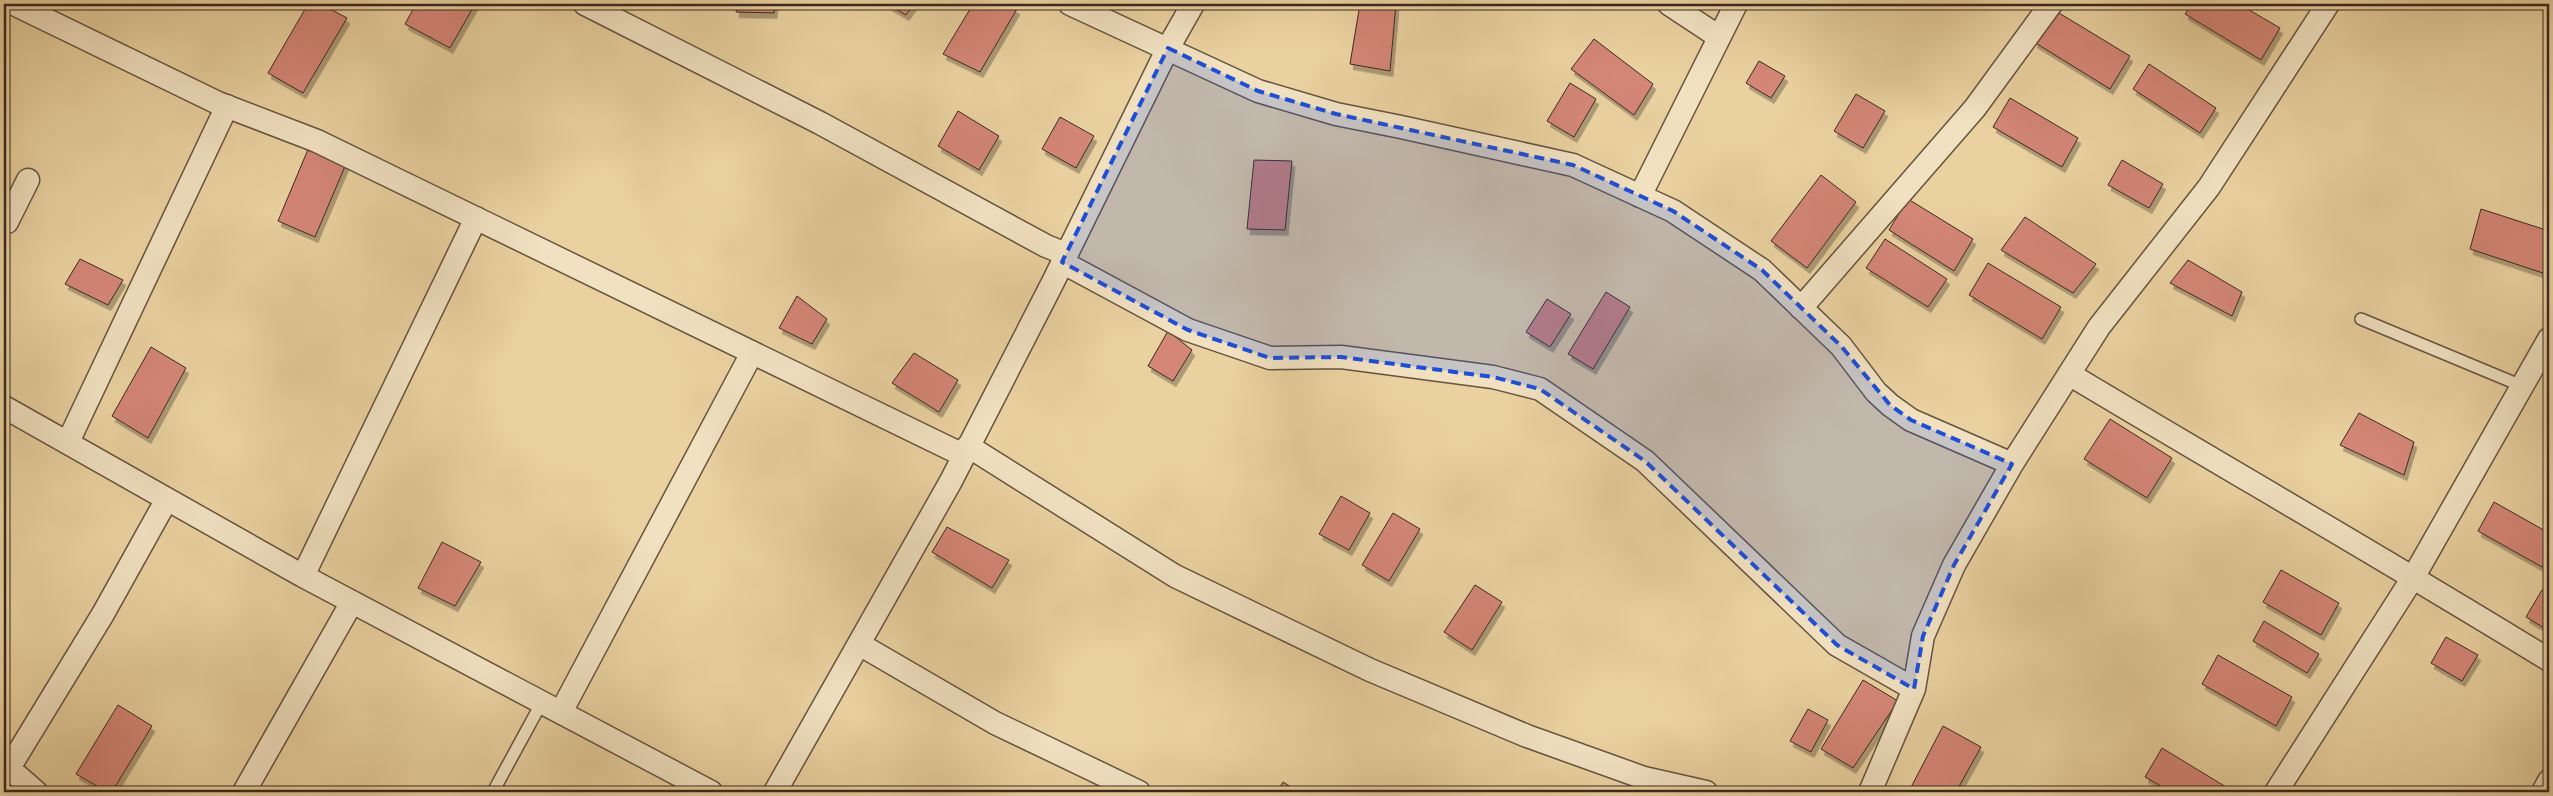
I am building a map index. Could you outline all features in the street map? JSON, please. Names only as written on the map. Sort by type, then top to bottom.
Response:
[{"type":"street","points":[[14,4],[227,106],[317,141],[752,353],[966,451],[1175,576],[1370,670],[1527,736],[1626,772],[1706,792]]},
{"type":"street","points":[[585,4],[820,123],[1046,246],[1188,330],[1270,358],[1341,357],[1493,378],[1540,389],[1645,461],[1837,645],[1914,689]]},
{"type":"street","points":[[1070,4],[1258,91],[1336,114],[1401,126],[1573,166],[1673,211],[1762,270],[1841,346],[1876,392],[1890,405],[1911,420],[2012,464]]},
{"type":"street","points":[[775,792],[966,451],[1168,48],[1193,4]]},
{"type":"street","points":[[1670,4],[1719,37]]},
{"type":"street","points":[[1640,196],[1736,4]]},
{"type":"street","points":[[1801,308],[1975,108],[2051,4]]},
{"type":"street","points":[[1870,792],[1914,689],[1924,636],[1950,574],[2012,464],[2099,326],[2209,187],[2328,4]]},
{"type":"street","points":[[68,442],[227,106]]},
{"type":"street","points":[[4,224],[7,222],[28,180]]},
{"type":"street","points":[[303,576],[476,218]]},
{"type":"street","points":[[2276,792],[2414,576],[2549,339]]},
{"type":"street","points":[[552,707],[752,353]]},
{"type":"street","points":[[2069,374],[2253,485],[2414,576],[2549,660]]},
{"type":"street","points":[[4,407],[303,576],[711,792]]},
{"type":"street","points":[[36,792],[6,766],[104,614],[167,499]]},
{"type":"street","points":[[244,792],[352,602]]},
{"type":"street","points":[[859,644],[996,723],[1139,792]]},
{"type":"street","points":[[2543,792],[2549,781]]},
{"type":"lane","points":[[2361,319],[2522,386]]},
{"type":"lane","points":[[492,792],[552,707]]},
{"type":"highlighted area","points":[[1168,48],[1258,91],[1336,114],[1573,165],[1673,211],[1762,270],[1841,346],[1890,405],[1911,420],[2012,464],[1954,565],[1923,636],[1914,689],[1837,645],[1645,461],[1540,389],[1493,377],[1341,357],[1270,358],[1188,330],[1062,262]]},
{"type":"building","points":[[308,4],[321,4],[347,18],[303,93],[268,73]]},
{"type":"building","points":[[416,4],[475,4],[450,48],[405,24]]},
{"type":"building","points":[[737,4],[775,4],[774,13],[736,12]]},
{"type":"building","points":[[887,4],[914,4],[906,15]]},
{"type":"building","points":[[973,4],[1008,4],[1017,9],[980,72],[943,54]]},
{"type":"building","points":[[1360,4],[1396,4],[1390,71],[1350,64]]},
{"type":"building","points":[[2192,4],[2239,4],[2280,28],[2261,60],[2185,14]]},
{"type":"building","points":[[2054,10],[2130,56],[2110,89],[2034,42]]},
{"type":"building","points":[[1594,39],[1653,84],[1634,115],[1571,69]]},
{"type":"building","points":[[1759,61],[1785,76],[1771,98],[1746,83]]},
{"type":"building","points":[[2149,64],[2216,108],[2200,133],[2133,89]]},
{"type":"building","points":[[1570,83],[1596,99],[1574,137],[1547,121]]},
{"type":"building","points":[[1856,94],[1885,111],[1863,148],[1834,131]]},
{"type":"building","points":[[2010,98],[2078,138],[2062,167],[1993,127]]},
{"type":"building","points":[[958,111],[999,136],[979,170],[938,146]]},
{"type":"building","points":[[1060,117],[1094,136],[1076,168],[1042,149]]},
{"type":"building","points":[[309,147],[346,164],[315,237],[278,221]]},
{"type":"building","points":[[1254,160],[1292,161],[1285,230],[1247,229]]},
{"type":"building","points":[[2122,160],[2163,184],[2149,208],[2108,185]]},
{"type":"building","points":[[1821,175],[1856,202],[1807,268],[1771,241]]},
{"type":"building","points":[[1908,199],[1973,239],[1954,271],[1889,230]]},
{"type":"building","points":[[2481,209],[2549,231],[2549,261],[2546,274],[2470,249]]},
{"type":"building","points":[[2025,217],[2096,264],[2073,293],[2001,250]]},
{"type":"building","points":[[1885,239],[1947,279],[1928,307],[1866,268]]},
{"type":"building","points":[[80,259],[123,280],[108,305],[65,284]]},
{"type":"building","points":[[2188,260],[2242,292],[2232,316],[2170,283]]},
{"type":"building","points":[[1988,263],[2061,307],[2042,339],[1969,295]]},
{"type":"building","points":[[1606,292],[1630,307],[1593,369],[1568,354]]},
{"type":"building","points":[[797,296],[827,319],[812,344],[779,328]]},
{"type":"building","points":[[1547,299],[1571,314],[1550,347],[1526,332]]},
{"type":"building","points":[[1168,331],[1192,350],[1173,381],[1148,366]]},
{"type":"building","points":[[151,347],[186,368],[148,438],[112,416]]},
{"type":"building","points":[[914,353],[958,380],[939,412],[892,383]]},
{"type":"building","points":[[2359,413],[2414,442],[2404,475],[2340,445]]},
{"type":"building","points":[[2110,419],[2172,458],[2147,498],[2084,459]]},
{"type":"building","points":[[1341,496],[1370,513],[1349,550],[1319,534]]},
{"type":"building","points":[[2494,502],[2549,533],[2549,554],[2542,567],[2478,531]]},
{"type":"building","points":[[1393,513],[1420,529],[1389,581],[1362,565]]},
{"type":"building","points":[[947,527],[1009,560],[992,588],[932,552]]},
{"type":"building","points":[[442,542],[481,562],[455,606],[418,588]]},
{"type":"building","points":[[2281,570],[2339,603],[2321,635],[2263,602]]},
{"type":"building","points":[[1475,585],[1502,602],[1472,650],[1444,632]]},
{"type":"building","points":[[2542,590],[2549,594],[2549,631],[2526,617]]},
{"type":"building","points":[[2264,621],[2319,654],[2307,673],[2253,641]]},
{"type":"building","points":[[2446,637],[2478,655],[2462,681],[2431,663]]},
{"type":"building","points":[[2218,655],[2292,697],[2276,726],[2202,684]]},
{"type":"building","points":[[1863,680],[1898,701],[1853,768],[1821,749]]},
{"type":"building","points":[[118,705],[152,726],[112,792],[107,792],[76,774]]},
{"type":"building","points":[[1808,709],[1828,720],[1811,752],[1790,741]]},
{"type":"building","points":[[1943,726],[1981,747],[1956,792],[1909,791]]},
{"type":"building","points":[[2162,748],[2231,790],[2230,792],[2171,792],[2145,777]]},
{"type":"building","points":[[1283,782],[1299,792],[1277,792]]}]
